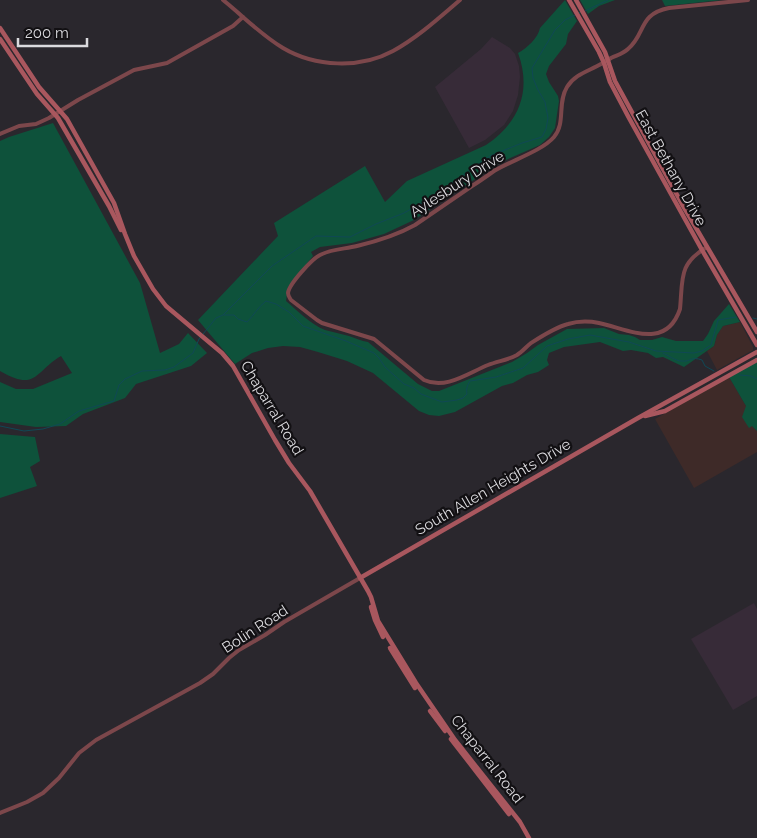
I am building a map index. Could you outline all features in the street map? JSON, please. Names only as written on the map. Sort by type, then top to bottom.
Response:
[{"type":"main road","name":"East Bethany Drive","points":[[569,0],[583,18]]},
{"type":"main road","name":"East Bethany Drive","points":[[577,2],[632,119],[693,223],[757,345]]},
{"type":"main road","name":"Chaparral Road","points":[[0,28],[42,91],[67,119],[114,203],[134,256]]},
{"type":"main road","name":"Chaparral Road","points":[[0,39],[38,96],[56,114],[119,224],[127,246],[158,296],[169,308],[226,357],[238,373],[275,440],[322,510],[368,591],[378,621],[398,656],[455,740],[520,822],[528,838]]},
{"type":"main road","points":[[18,67],[24,64]]},
{"type":"main road","name":"East Bethany Drive","points":[[664,176],[677,205],[757,332]]},
{"type":"main road","points":[[677,205],[689,221],[693,223]]},
{"type":"main road","name":"South Allen Heights Drive","points":[[360,578],[638,418],[757,352]]},
{"type":"main road","name":"South Allen Heights Drive","points":[[638,418],[665,411],[757,360]]},
{"type":"main road","points":[[707,380],[710,385]]},
{"type":"main road","points":[[653,414],[669,401]]},
{"type":"street","points":[[223,0],[270,40],[292,53],[317,61],[331,63],[370,60],[392,52],[408,42],[460,0]]},
{"type":"street","name":"Aylesbury Drive","points":[[705,249],[690,260],[687,265],[684,272],[679,314],[674,324],[664,331],[657,334],[646,334],[599,323],[575,322],[562,326],[533,342],[515,356],[490,364],[446,383],[432,383],[424,380],[374,339],[322,323],[291,300],[288,295],[292,285],[316,256],[383,239],[404,231],[493,172],[548,142],[558,131],[561,121],[562,99],[570,83],[580,74],[626,51],[652,15],[660,10],[669,8],[748,0]]},
{"type":"street","points":[[0,134],[19,126],[36,124],[134,70],[167,63],[233,26],[243,17]]},
{"type":"street","name":"Bolin Road","points":[[0,814],[42,794],[59,778],[77,756],[100,738],[200,683],[239,650],[360,578]]},
{"type":"shaded area","points":[[492,37],[510,48],[515,54],[520,77],[518,95],[513,111],[504,125],[485,140],[469,148],[435,87],[481,49]]},
{"type":"shaded area","points":[[740,322],[753,350],[717,370],[707,351],[714,346],[717,335],[723,326]]},
{"type":"shaded area","points":[[729,377],[746,406],[752,426],[757,431],[757,452],[694,488],[655,419]]},
{"type":"shaded area","points":[[754,603],[757,609],[757,696],[733,710],[691,639]]},
{"type":"green space","points":[[565,0],[577,21],[568,34],[566,44],[549,66],[546,74],[559,101],[555,128],[549,137],[540,145],[499,163],[414,220],[384,234],[352,243],[320,247],[311,252],[313,256],[288,287],[286,301],[304,317],[325,330],[368,342],[418,384],[432,391],[439,391],[512,362],[567,329],[604,328],[640,340],[652,340],[662,337],[676,341],[703,341],[714,321],[729,304],[740,322],[723,326],[717,335],[714,346],[684,367],[663,357],[656,358],[648,353],[631,350],[623,351],[600,342],[564,347],[549,353],[547,360],[549,365],[538,372],[502,386],[455,412],[439,416],[419,411],[373,373],[347,361],[300,347],[283,346],[268,348],[252,353],[235,364],[198,320],[278,236],[274,223],[365,166],[385,202],[407,181],[486,145],[507,127],[520,105],[524,80],[518,53],[532,42],[540,28]]},
{"type":"green space","points":[[580,0],[615,0],[599,6],[588,14]]},
{"type":"green space","points":[[662,0],[722,0],[665,6]]},
{"type":"green space","points":[[53,123],[140,283],[160,353],[179,344],[188,333],[207,353],[191,366],[136,384],[125,398],[83,414],[66,426],[36,427],[0,422],[0,382],[16,389],[33,389],[72,373],[61,356],[28,380],[21,380],[0,371],[0,141]]},
{"type":"green space","points":[[757,362],[757,431],[752,426],[749,428],[742,417],[746,406],[729,377]]},
{"type":"green space","points":[[0,434],[35,437],[40,461],[30,467],[37,486],[0,498]]},
{"type":"waterway","points":[[585,11],[608,0]]},
{"type":"waterway","points":[[0,426],[24,431],[43,429],[60,424],[79,411],[114,401],[119,385],[125,379],[142,371],[165,370],[174,367],[193,353],[199,339],[216,318],[223,315],[272,266],[316,236],[350,237],[404,213],[432,197],[490,156],[542,137],[548,118],[545,102],[533,78],[532,68],[555,30],[565,20],[581,12]]},
{"type":"waterway","points":[[224,315],[234,315],[238,319],[247,322],[266,301],[276,304],[289,312],[303,326],[374,353],[385,367],[404,384],[414,388],[421,394],[442,402],[463,398],[467,394],[470,381],[496,377],[523,368],[547,346],[568,339],[590,335],[629,342],[656,351],[694,353],[702,351],[711,345],[718,320],[736,317]]},
{"type":"waterway","points":[[753,318],[757,319]]},
{"type":"waterway","points":[[663,353],[679,361],[702,360],[705,366],[714,371]]},
{"type":"waterway","points":[[740,375],[751,376],[757,379]]}]
